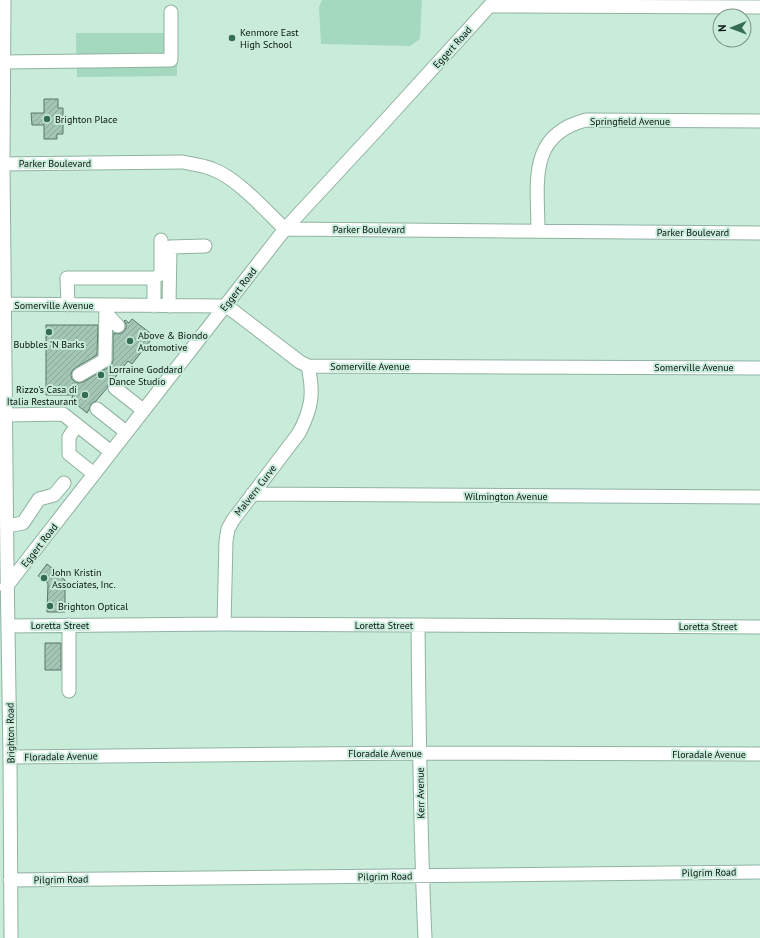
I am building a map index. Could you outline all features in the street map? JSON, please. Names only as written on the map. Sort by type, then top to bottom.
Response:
[{"type":"street","name":"Brighton Road","points":[[4,0],[2,15],[4,62],[2,304],[3,449],[7,526],[4,590],[8,626],[4,651],[5,700],[10,757],[11,938]]},
{"type":"street","points":[[492,3],[760,7]]},
{"type":"street","name":"Eggert Road","points":[[4,590],[285,229],[492,3]]},
{"type":"street","points":[[4,62],[171,60],[171,12]]},
{"type":"street","name":"Springfield Avenue","points":[[538,231],[538,175],[543,152],[549,142],[557,134],[575,123],[586,120],[760,121]]},
{"type":"street","name":"Parker Boulevard","points":[[2,164],[182,162],[198,165],[213,169],[227,177],[243,189],[285,229],[760,233]]},
{"type":"street","points":[[68,305],[67,278],[154,278],[161,274],[161,240]]},
{"type":"street","points":[[169,306],[170,247],[204,246]]},
{"type":"street","points":[[154,278],[154,306]]},
{"type":"street","name":"Somerville Avenue","points":[[2,304],[68,305],[106,309],[154,306],[224,306]]},
{"type":"street","points":[[224,306],[232,310],[300,362],[308,366]]},
{"type":"street","points":[[106,309],[118,326]]},
{"type":"street","points":[[79,375],[105,360],[106,309]]},
{"type":"street","name":"Somerville Avenue","points":[[308,366],[760,368]]},
{"type":"street","name":"Malvern Curve","points":[[224,624],[226,541],[228,529],[252,494],[299,433],[306,421],[312,393],[308,366]]},
{"type":"street","points":[[115,388],[143,410]]},
{"type":"street","points":[[3,406],[63,414],[111,452]]},
{"type":"street","points":[[97,409],[126,432]]},
{"type":"street","points":[[76,425],[69,437],[69,454],[94,474]]},
{"type":"street","points":[[7,526],[23,523],[39,499],[54,495],[64,483]]},
{"type":"street","name":"Wilmington Avenue","points":[[252,494],[760,497]]},
{"type":"street","points":[[54,495],[68,506]]},
{"type":"street","name":"Loretta Street","points":[[8,626],[224,624],[760,626]]},
{"type":"street","points":[[68,690],[69,625]]},
{"type":"street","name":"Kerr Avenue","points":[[418,625],[419,753],[425,938]]},
{"type":"street","name":"Floradale Avenue","points":[[10,757],[419,753],[760,754]]},
{"type":"street","name":"Pilgrim Road","points":[[10,880],[760,872]]},
{"type":"green space","points":[[322,0],[422,0],[420,39],[410,46],[321,44],[319,7]]},
{"type":"green space","points":[[76,33],[177,33],[177,76],[77,77]]},
{"type":"building","name":"Brighton Place","points":[[44,99],[58,99],[58,108],[63,108],[63,134],[57,134],[57,139],[44,139],[44,125],[32,125],[31,113],[44,113]]},
{"type":"building","points":[[132,319],[154,336],[132,364],[128,361],[96,401],[91,404],[87,413],[71,400],[73,395],[46,395],[46,325],[98,325],[97,355],[72,371],[72,379],[79,383],[112,364],[113,333],[119,334],[123,332],[126,328],[124,321],[125,320],[129,323]]},
{"type":"building","points":[[47,564],[65,580],[65,612],[47,612],[48,583],[38,576]]},
{"type":"building","points":[[45,643],[61,643],[61,670],[45,670]]},
{"type":"place","name":"Kenmore East High School","points":[[232,38]]},
{"type":"place","name":"Brighton Place","points":[[47,119]]},
{"type":"place","name":"Bubbles 'N Barks","points":[[49,332]]},
{"type":"place","name":"Above & Biondo Automotive","points":[[130,341]]},
{"type":"place","name":"Lorraine Goddard Dance Studio","points":[[101,375]]},
{"type":"place","name":"Rizzo's Casa di Italia Restaurant","points":[[85,395]]},
{"type":"place","name":"John Kristin Associates, Inc.","points":[[44,578]]},
{"type":"place","name":"Brighton Optical","points":[[50,606]]}]
